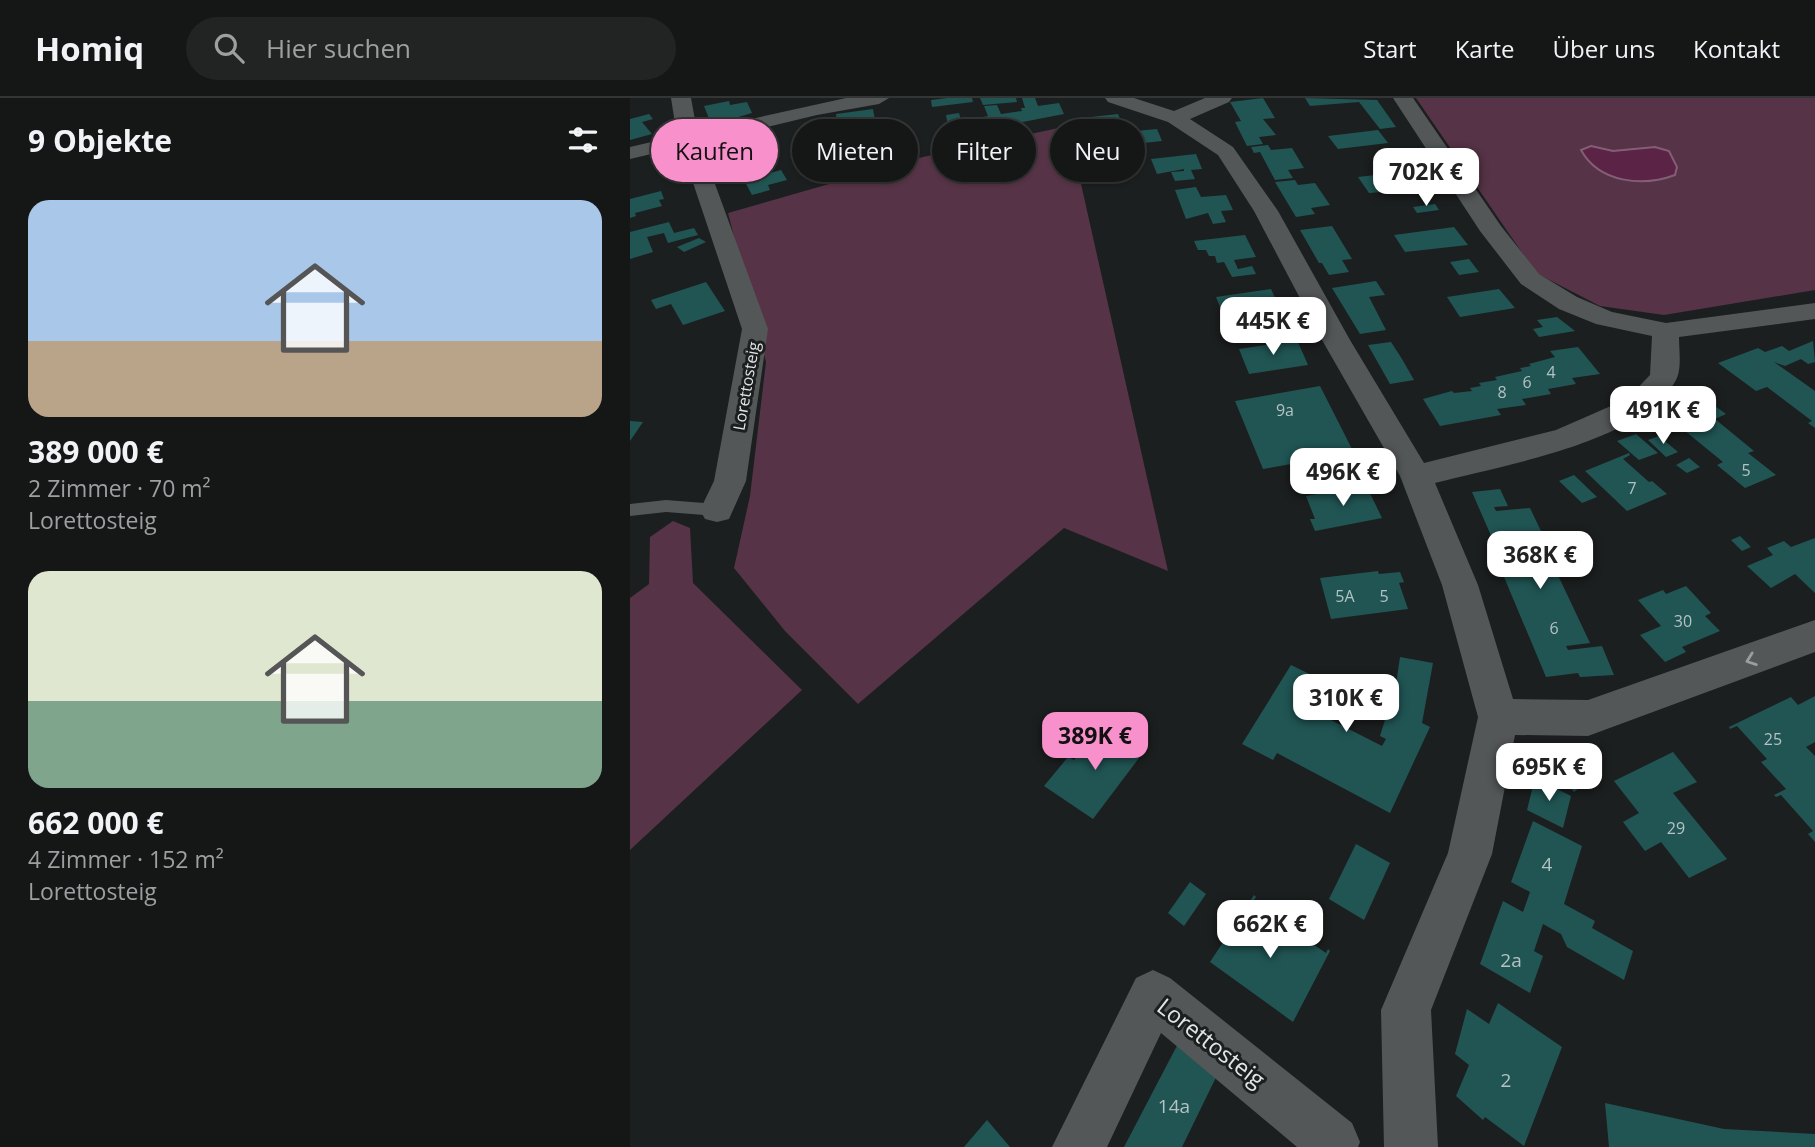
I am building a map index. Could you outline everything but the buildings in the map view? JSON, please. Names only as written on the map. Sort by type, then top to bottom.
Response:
[{"type":"street","name":"Lorettosteig","points":[[681,98],[685,119]]},
{"type":"street","points":[[773,119],[879,98]]},
{"type":"street","points":[[1115,98],[1175,118],[1226,151],[1266,211],[1336,340],[1416,476],[1460,584],[1498,717],[1470,854],[1406,1010],[1411,1146]]},
{"type":"street","points":[[1175,118],[1222,98]]},
{"type":"street","points":[[1403,98],[1492,231],[1530,279],[1569,303],[1605,318],[1666,331],[1815,311]]},
{"type":"street","points":[[630,153],[651,148]]},
{"type":"street","name":"Lorettosteig","points":[[703,182],[755,329],[730,481],[717,510]]},
{"type":"street","points":[[1416,476],[1565,439],[1637,406],[1664,377],[1666,331]]},
{"type":"street","points":[[1498,717],[1588,718],[1815,636]]},
{"type":"street","name":"Lorettosteig","points":[[1079,1147],[1153,995],[1334,1142]]},
{"type":"lane","name":"Lorettosteig","points":[[630,510],[666,506],[717,510]]},
{"type":"shaded area","points":[[1416,98],[1815,98],[1815,290],[1664,315],[1600,306],[1536,273]]},
{"type":"shaded area","points":[[1050,130],[1050,182],[1081,182],[1168,571],[1064,528],[858,704],[785,631],[734,568],[750,496],[766,362],[728,213],[836,182],[918,182],[918,158],[932,155],[932,182],[1036,182],[1036,133]]},
{"type":"shaded area","points":[[1591,146],[1613,151],[1655,147],[1669,151],[1677,167],[1675,175],[1649,181],[1610,176],[1599,170],[1581,150]]},
{"type":"shaded area","points":[[673,521],[690,528],[693,583],[802,690],[630,850],[630,598],[649,584],[650,537]]}]
